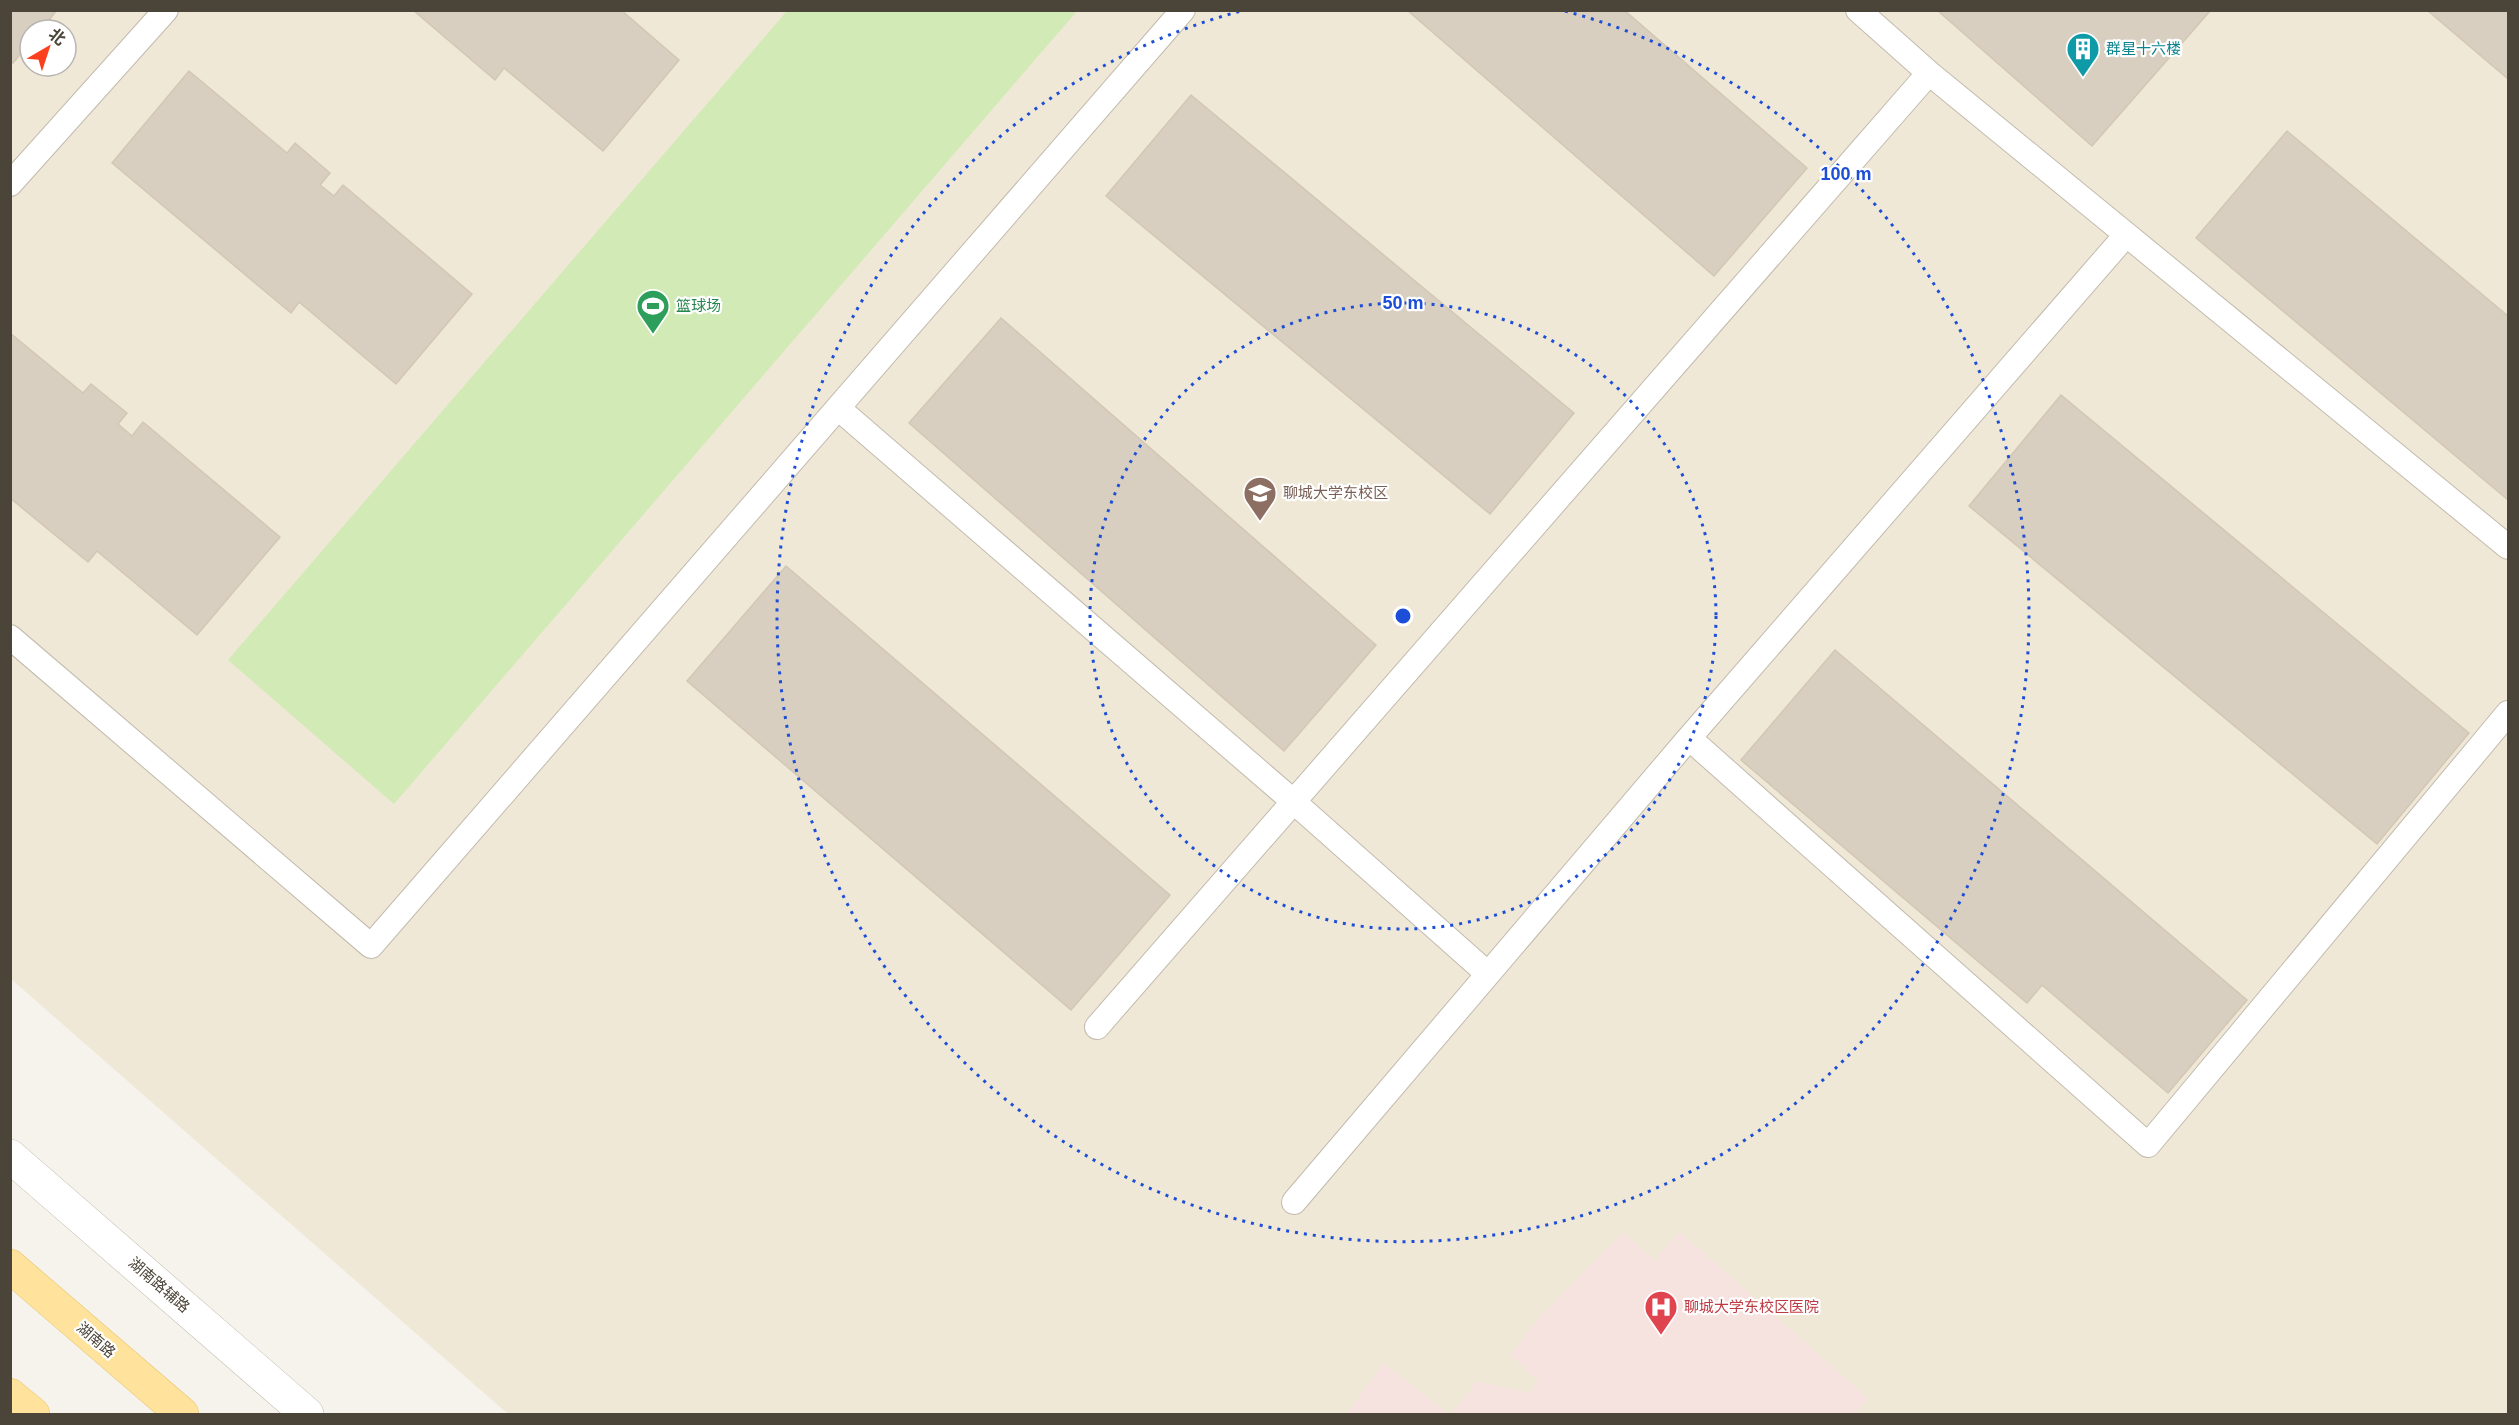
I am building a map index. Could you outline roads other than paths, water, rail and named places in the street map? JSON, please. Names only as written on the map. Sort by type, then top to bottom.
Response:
[{"type":"main road","name":"湖南路","points":[[10,1266],[182,1414]]},
{"type":"main road","points":[[10,1395],[33,1414]]},
{"type":"street","name":"湖南路辅路","points":[[10,1156],[307,1414]]},
{"type":"lane","points":[[10,184],[166,10]]},
{"type":"lane","points":[[10,637],[371,946],[1183,10]]},
{"type":"lane","points":[[1858,10],[1929,73],[2508,547]]},
{"type":"lane","points":[[1097,1027],[1929,73]]},
{"type":"lane","points":[[1294,1202],[1689,738],[2126,235]]},
{"type":"lane","points":[[838,408],[1294,802],[1488,974]]},
{"type":"lane","points":[[1689,738],[2148,1145],[2508,713]]},
{"type":"place","name":"群星十六楼","points":[[2083,78]]},
{"type":"place","name":"篮球场","points":[[653,335]]},
{"type":"place","name":"聊城大学东校区","points":[[1260,522]]},
{"type":"place","name":"聊城大学东校区医院","points":[[1661,1336]]}]
